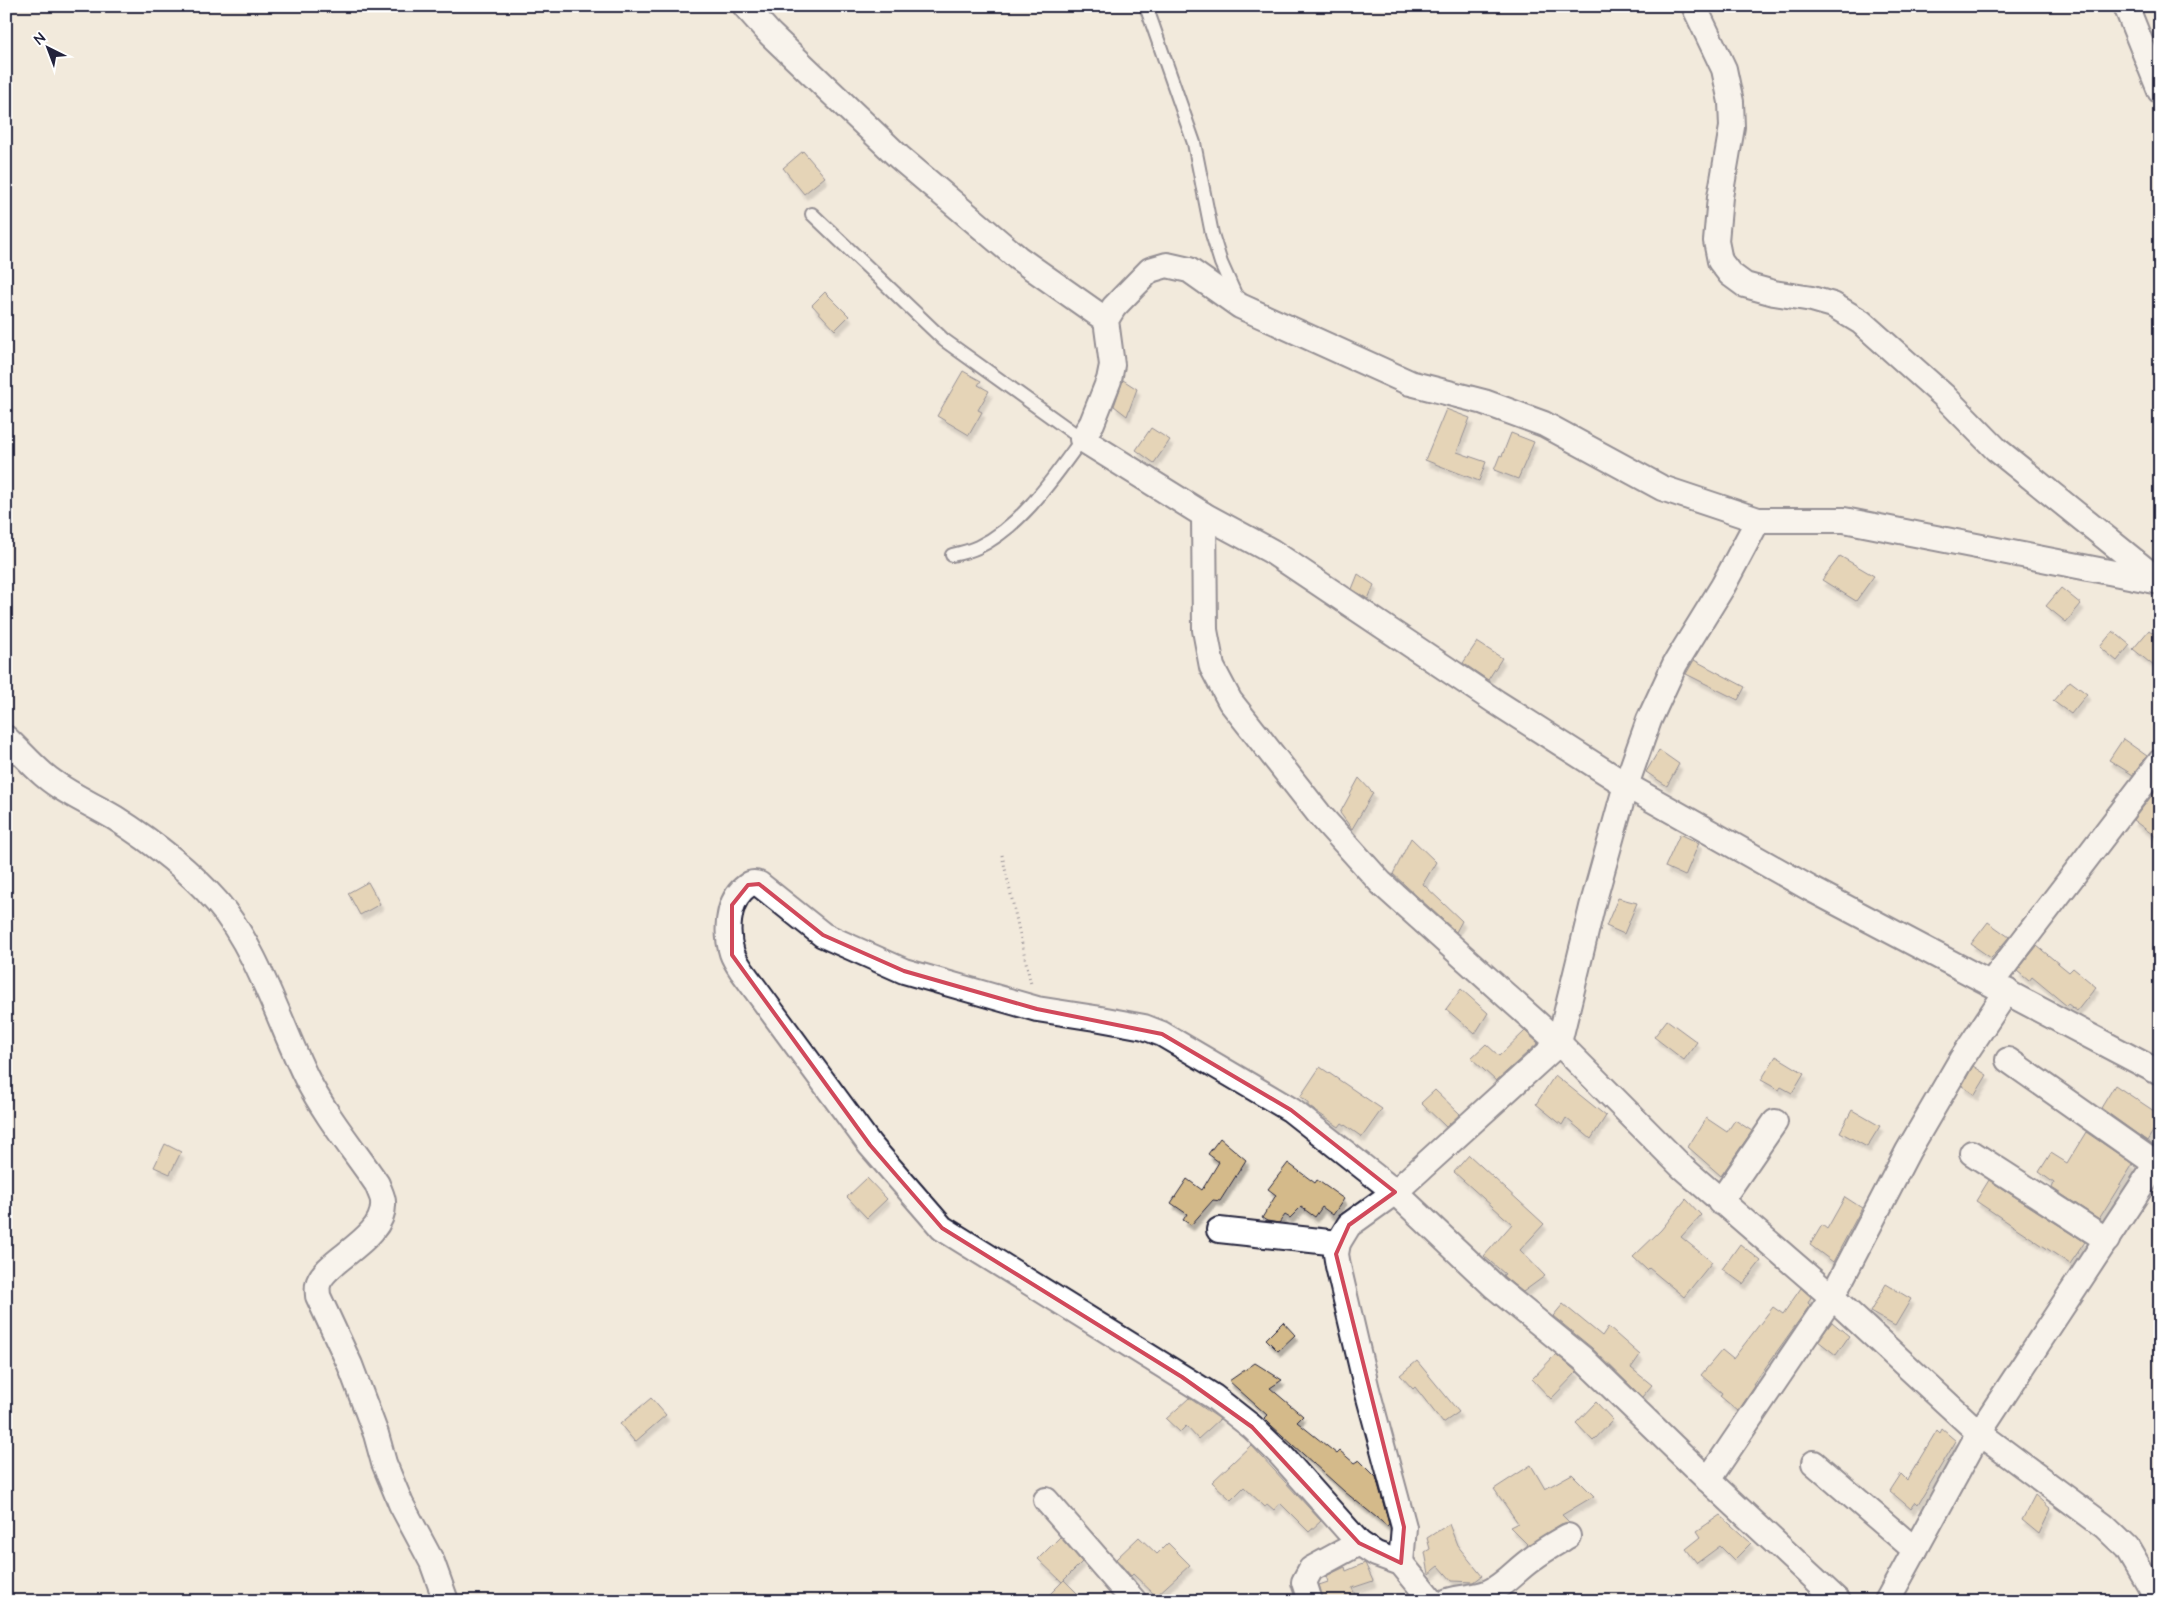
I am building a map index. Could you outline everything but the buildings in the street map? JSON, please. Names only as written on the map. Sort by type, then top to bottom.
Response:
[{"type":"street","points":[[745,6],[770,34],[899,157],[1018,258],[1106,320]]},
{"type":"street","points":[[1694,6],[1724,69],[1732,102],[1732,127],[1720,196],[1716,241],[1720,261],[1730,274],[1745,285],[1774,293],[1812,298],[1833,305],[1861,322],[1944,396],[1996,449],[2160,582]]},
{"type":"street","points":[[2126,6],[2160,91]]},
{"type":"street","points":[[2160,582],[1844,520],[1758,520],[1662,488],[1544,424],[1484,402],[1410,383],[1240,306],[1189,270],[1167,265],[1150,270],[1143,276],[1114,307],[1106,320],[1112,365],[1109,380],[1092,423],[1082,439],[1204,514],[1271,551],[1488,696],[1626,785],[1812,889],[2160,1073]]},
{"type":"street","points":[[1204,514],[1205,630],[1212,667],[1230,701],[1319,814],[1381,883],[1559,1043],[1683,1168],[1720,1202],[1832,1297],[1979,1433],[2104,1526],[2127,1548],[2158,1601]]},
{"type":"street","points":[[1402,1563],[1404,1527],[1367,1390],[1338,1266],[1336,1254],[1338,1243],[1349,1225],[1395,1192],[1559,1043],[1592,908],[1626,785],[1649,720],[1675,664],[1723,586],[1758,520]]},
{"type":"street","points":[[6,738],[44,775],[122,823],[170,857],[193,876],[219,904],[238,931],[250,954],[316,1094],[377,1184],[383,1201],[382,1214],[375,1227],[358,1245],[324,1274],[318,1284],[318,1296],[350,1365],[376,1434],[384,1463],[401,1504],[432,1562],[446,1601]]},
{"type":"street","points":[[1708,1480],[1832,1297],[1908,1151],[1961,1060],[1999,987],[2160,762]]},
{"type":"street","points":[[1432,1601],[1402,1563],[1376,1554],[1359,1543],[1280,1454],[1252,1427],[1214,1397],[942,1228],[870,1145],[732,955],[729,939],[732,905],[737,895],[752,883],[759,884],[823,935],[904,971],[1037,1009],[1144,1027],[1162,1034],[1291,1110],[1395,1192],[1495,1287],[1582,1358],[1708,1480],[1838,1601]]},
{"type":"street","points":[[1887,1601],[1979,1433],[2158,1161],[2008,1060]]},
{"type":"street","points":[[1720,1202],[1775,1122]]},
{"type":"street","points":[[1972,1153],[2107,1240]]},
{"type":"street","points":[[1219,1230],[1338,1243]]},
{"type":"street","points":[[1814,1463],[1915,1550]]},
{"type":"street","points":[[1046,1500],[1134,1601]]},
{"type":"street","points":[[1448,1601],[1459,1597],[1480,1596],[1490,1591],[1501,1585],[1531,1559],[1568,1536]]},
{"type":"street","points":[[1310,1601],[1304,1582],[1311,1569],[1359,1543]]},
{"type":"lane","points":[[1146,6],[1194,144],[1212,234],[1240,306]]},
{"type":"lane","points":[[812,214],[944,340],[1082,439],[1040,496],[999,535],[977,548],[952,555]]},
{"type":"path","points":[[1002,855],[1037,1009]]},
{"type":"highlighted area","points":[[759,884],[823,935],[904,971],[1037,1009],[1162,1034],[1291,1110],[1395,1192],[1349,1225],[1336,1254],[1404,1527],[1401,1563],[1359,1543],[1252,1427],[1182,1377],[942,1228],[870,1145],[732,955],[732,905],[748,885]]}]
